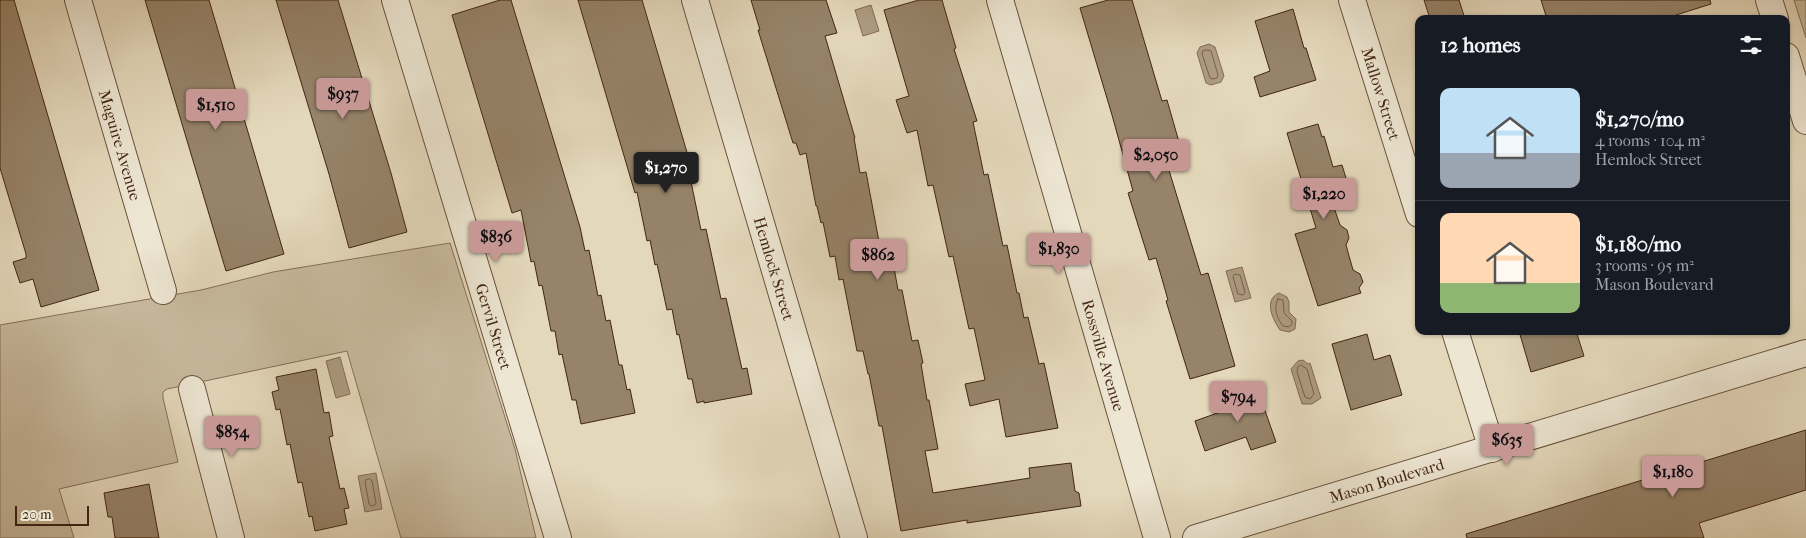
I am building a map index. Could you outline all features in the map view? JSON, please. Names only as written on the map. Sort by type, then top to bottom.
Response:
[{"type":"street","name":"Maguire Avenue","points":[[78,0],[163,291]]},
{"type":"street","name":"Gervil Street","points":[[395,0],[558,538]]},
{"type":"street","name":"Hemlock Street","points":[[695,0],[854,538]]},
{"type":"street","name":"Rossville Avenue","points":[[1000,0],[1157,538]]},
{"type":"street","name":"Mallow Street","points":[[1352,0],[1415,201]]},
{"type":"street","points":[[1769,0],[1774,15]]},
{"type":"street","points":[[1790,69],[1806,121]]},
{"type":"street","points":[[1456,335],[1492,449]]},
{"type":"street","name":"Mason Boulevard","points":[[1196,538],[1806,353]]},
{"type":"street","points":[[192,389],[231,538]]},
{"type":"shaded area","points":[[1794,0],[1806,0],[1806,38]]},
{"type":"shaded area","points":[[450,243],[515,449],[536,538],[401,538],[347,351],[167,389],[163,392],[163,398],[178,462],[59,489],[74,538],[0,538],[0,325],[201,290],[273,272]]},
{"type":"water","points":[[871,5],[879,31],[863,36],[855,10]]},
{"type":"water","points":[[1209,44],[1215,47],[1224,76],[1221,82],[1211,85],[1206,83],[1197,53],[1200,47]]},
{"type":"water","points":[[1242,267],[1251,298],[1235,302],[1226,271]]},
{"type":"water","points":[[1279,293],[1287,297],[1289,312],[1296,319],[1295,329],[1289,332],[1280,330],[1271,310],[1271,300]]},
{"type":"water","points":[[340,357],[350,394],[336,398],[326,361]]},
{"type":"water","points":[[1303,360],[1308,364],[1310,363],[1321,398],[1312,404],[1302,404],[1291,369],[1298,361]]},
{"type":"water","points":[[376,473],[382,509],[365,512],[358,476]]},
{"type":"building","points":[[0,0],[14,0],[99,290],[41,307],[33,279],[20,283],[13,262],[26,258],[26,254],[0,168]]},
{"type":"building","points":[[145,0],[209,0],[284,254],[226,271]]},
{"type":"building","points":[[276,0],[338,0],[407,232],[349,248],[329,174]]},
{"type":"building","points":[[500,0],[511,0],[580,227],[585,251],[589,250],[598,296],[601,295],[606,321],[610,320],[619,365],[622,365],[627,390],[630,389],[635,413],[581,424],[576,400],[572,400],[562,354],[559,355],[555,331],[551,331],[542,285],[539,286],[534,261],[531,262],[521,210],[512,213],[452,15]]},
{"type":"building","points":[[578,0],[642,0],[694,176],[690,177],[701,230],[706,229],[721,299],[726,298],[742,369],[747,368],[752,394],[697,403],[692,379],[688,379],[672,309],[667,310],[657,264],[655,265],[650,240],[647,241],[637,192],[635,193]]},
{"type":"building","points":[[751,0],[826,0],[837,33],[825,36],[855,138],[860,173],[866,172],[880,247],[890,245],[898,290],[902,290],[912,341],[918,340],[923,363],[921,364],[927,400],[929,400],[938,449],[925,451],[933,493],[1030,478],[1029,468],[1071,463],[1075,491],[1079,493],[1081,506],[967,523],[967,520],[901,531],[882,426],[879,426],[863,351],[857,351],[843,279],[839,280],[835,256],[830,257],[823,222],[821,223],[816,206],[806,153],[800,155],[796,143],[793,143],[758,30],[760,30]]},
{"type":"building","points":[[919,0],[942,0],[956,48],[954,49],[977,121],[973,122],[984,175],[988,174],[1003,246],[1007,245],[1017,293],[1019,293],[1024,318],[1028,317],[1039,364],[1044,363],[1058,428],[1006,437],[999,399],[970,406],[965,384],[985,380],[974,328],[969,329],[953,256],[949,257],[933,185],[928,186],[917,130],[907,133],[896,100],[909,96],[884,10]]},
{"type":"building","points":[[1108,0],[1132,0],[1162,101],[1167,100],[1181,149],[1164,154],[1201,275],[1208,273],[1235,366],[1190,379],[1166,301],[1168,300],[1156,258],[1149,260],[1128,193],[1133,191],[1080,8]]},
{"type":"building","points":[[1424,0],[1459,0],[1464,15],[1429,15]]},
{"type":"building","points":[[1541,0],[1710,0],[1711,4],[1676,15],[1546,15]]},
{"type":"building","points":[[1293,9],[1304,48],[1306,48],[1316,80],[1260,97],[1254,77],[1270,71],[1255,21]]},
{"type":"building","points":[[1318,124],[1322,137],[1324,136],[1333,167],[1342,165],[1350,191],[1330,196],[1340,225],[1347,230],[1349,238],[1346,245],[1353,270],[1360,274],[1363,282],[1359,288],[1361,293],[1318,306],[1295,234],[1316,228],[1287,133]]},
{"type":"building","points":[[1367,334],[1374,360],[1390,355],[1402,395],[1351,410],[1332,344]]},
{"type":"building","points":[[1520,335],[1577,335],[1584,356],[1531,372]]},
{"type":"building","points":[[316,369],[324,413],[329,412],[333,436],[329,437],[340,489],[344,488],[349,508],[344,509],[347,524],[315,531],[312,516],[309,517],[302,482],[298,483],[290,444],[287,445],[280,409],[276,410],[272,392],[279,390],[276,377]]},
{"type":"building","points":[[1256,385],[1276,442],[1251,450],[1246,437],[1205,451],[1195,421],[1237,406],[1232,393]]},
{"type":"building","points":[[1806,430],[1806,490],[1699,523],[1704,538],[1467,538],[1466,534]]},
{"type":"building","points":[[149,484],[159,538],[115,538],[112,517],[108,517],[104,493]]}]
